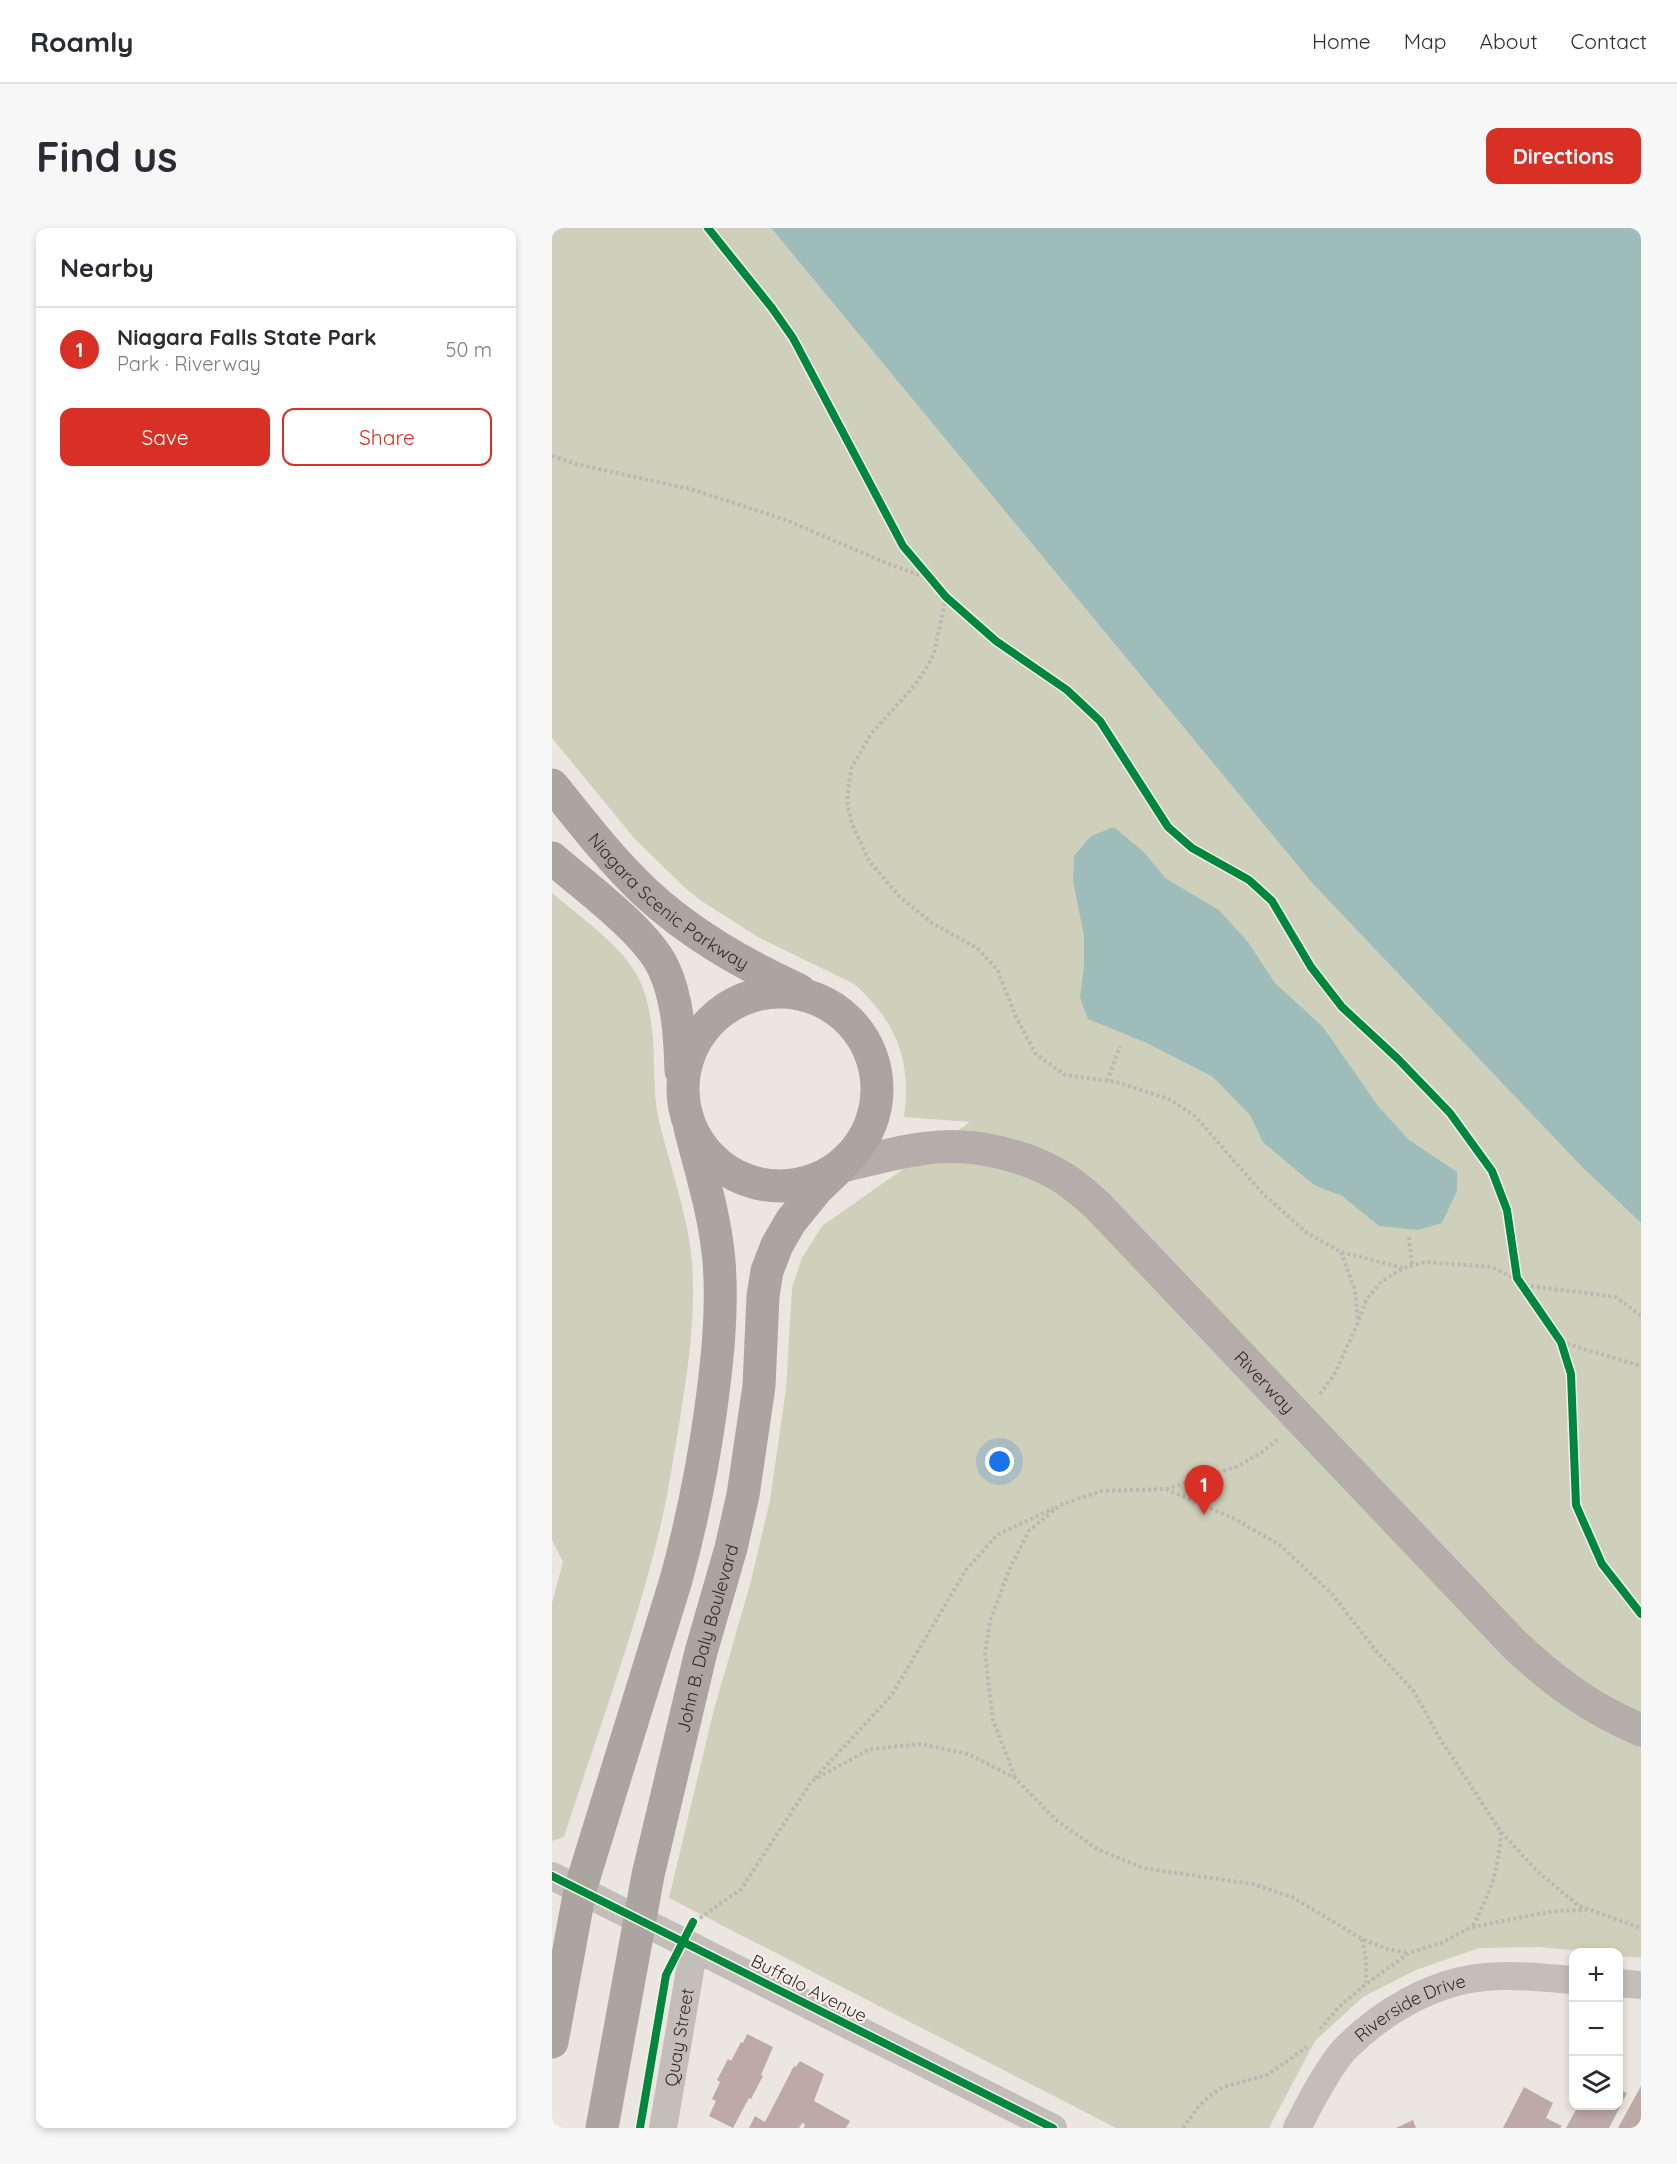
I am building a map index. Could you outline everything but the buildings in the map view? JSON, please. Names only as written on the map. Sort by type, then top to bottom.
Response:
[{"type":"highway","name":"Niagara Scenic Parkway","points":[[552,785],[612,858],[664,909],[702,938],[743,963],[806,993]]},
{"type":"highway","points":[[552,858],[635,931],[650,946],[663,966],[671,989],[677,1020],[682,1090],[684,1113],[696,1139],[724,1168],[748,1178],[772,1183],[798,1184],[821,1178],[841,1167],[858,1149],[871,1124],[877,1098],[875,1072],[867,1047],[852,1023],[836,1008],[806,993],[769,992],[750,998],[721,1014],[703,1030],[689,1053],[682,1077],[682,1090]]},
{"type":"highway","points":[[552,2042],[566,1883],[676,1580],[696,1502],[717,1368],[720,1332],[718,1252],[708,1197],[690,1128]]},
{"type":"highway","name":"John B. Daly Boulevard","points":[[602,2128],[639,1919],[701,1652],[731,1548],[743,1495],[759,1386],[763,1296],[767,1271],[777,1245],[791,1221],[817,1189],[841,1167]]},
{"type":"main road","name":"Riverway","points":[[841,1167],[929,1147],[963,1147],[998,1153],[1032,1163],[1065,1179],[1098,1206],[1514,1644],[1556,1682],[1578,1697],[1602,1712],[1641,1730]]},
{"type":"street","name":"Buffalo Avenue","points":[[566,1883],[639,1919],[690,1937],[1053,2128]]},
{"type":"street","name":"Quay Street","points":[[663,2128],[690,1937]]},
{"type":"street","name":"Riverside Drive","points":[[1297,2128],[1344,2051],[1373,2025],[1396,2009],[1422,1995],[1453,1984],[1484,1977],[1512,1976],[1569,1980]]},
{"type":"street","points":[[1623,1983],[1641,1985]]},
{"type":"path","points":[[552,456],[576,464],[694,490],[786,520],[886,563],[930,579]]},
{"type":"path","points":[[917,563],[954,604]]},
{"type":"path","points":[[946,597],[934,653],[914,686],[871,734],[851,769],[847,801],[852,824],[869,861],[900,897],[932,923],[977,948],[997,969],[1016,1017],[1036,1054],[1065,1075],[1107,1081],[1169,1099],[1195,1116],[1263,1194],[1307,1233],[1341,1252],[1403,1268]]},
{"type":"path","points":[[1107,1081],[1120,1046]]},
{"type":"path","points":[[1409,1237],[1412,1266]]},
{"type":"path","points":[[1341,1252],[1355,1290],[1358,1323]]},
{"type":"path","points":[[1317,1399],[1334,1375],[1366,1300],[1381,1282],[1403,1268],[1426,1262],[1491,1267],[1530,1286],[1616,1297],[1641,1316]]},
{"type":"path","points":[[1515,1266],[1517,1278],[1529,1296]]},
{"type":"path","points":[[1554,1333],[1561,1342],[1564,1353]]},
{"type":"path","points":[[1561,1342],[1641,1366]]},
{"type":"path","points":[[690,1937],[716,1908],[741,1889],[812,1781],[891,1696],[966,1570],[997,1535],[1060,1505],[1102,1491],[1166,1488],[1236,1467],[1262,1452],[1283,1435]]},
{"type":"path","points":[[1166,1488],[1233,1518],[1280,1545],[1332,1594],[1376,1651],[1413,1690],[1439,1737],[1501,1832],[1537,1871],[1579,1906],[1641,1928]]},
{"type":"path","points":[[1015,1778],[993,1720],[985,1653],[990,1621],[1010,1569],[1029,1531],[1060,1505]]},
{"type":"path","points":[[812,1781],[870,1749],[921,1744],[968,1754],[1015,1778],[1055,1819],[1097,1849],[1143,1868],[1253,1884],[1292,1897],[1362,1939],[1387,1949],[1408,1953]]},
{"type":"path","points":[[1472,1927],[1492,1889],[1499,1862],[1501,1832]]},
{"type":"path","points":[[1362,1939],[1366,1960],[1366,1984]]},
{"type":"green space","points":[[552,228],[771,228],[1313,884],[1581,1166],[1641,1223],[1641,1958],[1623,1956],[1623,1948],[1569,1948],[1569,1950],[1540,1947],[1479,1948],[1416,1970],[1363,1997],[1315,2041],[1269,2128],[1116,2128],[669,1898],[713,1713],[751,1581],[770,1500],[786,1389],[792,1288],[802,1258],[822,1226],[970,1122],[904,1117],[905,1078],[898,1043],[881,1013],[869,998],[854,984],[758,937],[700,900],[634,838],[552,738]]},
{"type":"green space","points":[[552,893],[611,943],[631,966],[644,992],[649,1008],[654,1049],[655,1097],[658,1116],[690,1244],[693,1303],[683,1400],[667,1498],[651,1564],[564,1837],[552,1841],[552,1603],[563,1562],[552,1540]]},
{"type":"water","points":[[771,228],[1641,228],[1641,1223],[1581,1166],[1313,884]]},
{"type":"water","points":[[1114,827],[1145,853],[1165,878],[1219,910],[1248,942],[1275,983],[1323,1027],[1378,1106],[1409,1140],[1457,1172],[1457,1191],[1442,1223],[1418,1230],[1379,1226],[1342,1196],[1314,1185],[1263,1142],[1250,1115],[1213,1077],[1147,1043],[1088,1019],[1080,998],[1084,966],[1084,936],[1073,881],[1074,856],[1091,836]]},
{"type":"cycle path","points":[[708,228],[793,338],[903,546],[946,597],[996,641],[1067,690],[1100,721],[1168,827],[1192,848],[1249,880],[1272,901],[1311,967],[1342,1007],[1398,1059],[1450,1113],[1492,1171],[1507,1210],[1517,1278],[1561,1342],[1571,1374],[1576,1505],[1602,1564],[1641,1614]]},
{"type":"cycle path","points":[[552,1876],[1053,2128]]},
{"type":"cycle path","points":[[640,2128],[666,1975],[693,1922]]},
{"type":"place","name":"Niagara Falls State Park","points":[[1204,1515]]}]
